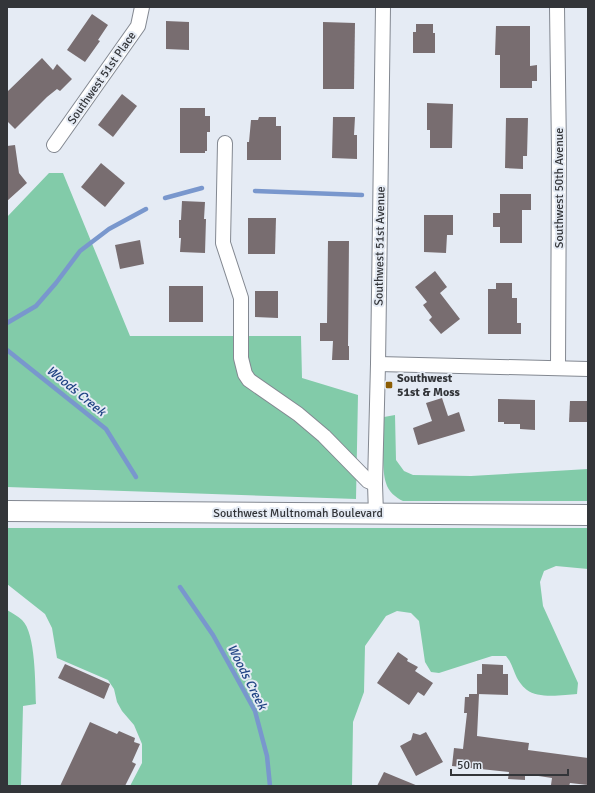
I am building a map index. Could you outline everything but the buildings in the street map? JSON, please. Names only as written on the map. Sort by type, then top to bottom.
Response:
[{"type":"main road","name":"Southwest Multnomah Boulevard","points":[[7,511],[588,515]]},
{"type":"street","name":"Southwest 51st Place","points":[[54,145],[138,26],[142,7]]},
{"type":"street","name":"Southwest 51st Avenue","points":[[376,514],[375,484],[383,7]]},
{"type":"street","name":"Southwest 50th Avenue","points":[[557,7],[559,151],[558,368]]},
{"type":"street","points":[[225,143],[223,243],[241,298],[241,358],[245,374],[249,380],[298,414],[324,436],[368,481],[375,484]]},
{"type":"street","points":[[378,364],[588,369]]},
{"type":"green space","points":[[49,173],[63,173],[130,336],[301,336],[302,378],[358,395],[356,499],[7,487],[7,217]]},
{"type":"green space","points":[[395,415],[396,460],[404,471],[413,475],[471,476],[588,469],[588,501],[403,501],[390,491],[384,477],[384,417]]},
{"type":"green space","points":[[7,528],[588,528],[588,569],[556,566],[544,571],[540,582],[543,606],[578,683],[577,694],[551,696],[532,693],[519,681],[506,656],[492,656],[439,673],[431,672],[425,662],[419,621],[411,613],[397,611],[386,616],[365,646],[364,692],[353,722],[352,786],[130,786],[142,763],[142,744],[134,725],[122,711],[117,702],[114,689],[108,680],[57,658],[52,628],[45,614],[7,584]]},
{"type":"green space","points":[[7,610],[22,620],[27,627],[32,647],[35,672],[36,704],[23,706],[21,786],[7,786]]},
{"type":"waterway","points":[[165,198],[202,188]]},
{"type":"waterway","points":[[255,191],[362,195]]},
{"type":"waterway","points":[[7,323],[36,306],[56,283],[80,251],[109,229],[146,209]]},
{"type":"waterway","name":"Woods Creek","points":[[7,350],[106,429],[136,477]]},
{"type":"waterway","name":"Woods Creek","points":[[180,587],[213,635],[255,711],[267,756],[270,786]]},
{"type":"place","name":"Southwest 51st & Moss","points":[[389,385]]}]
